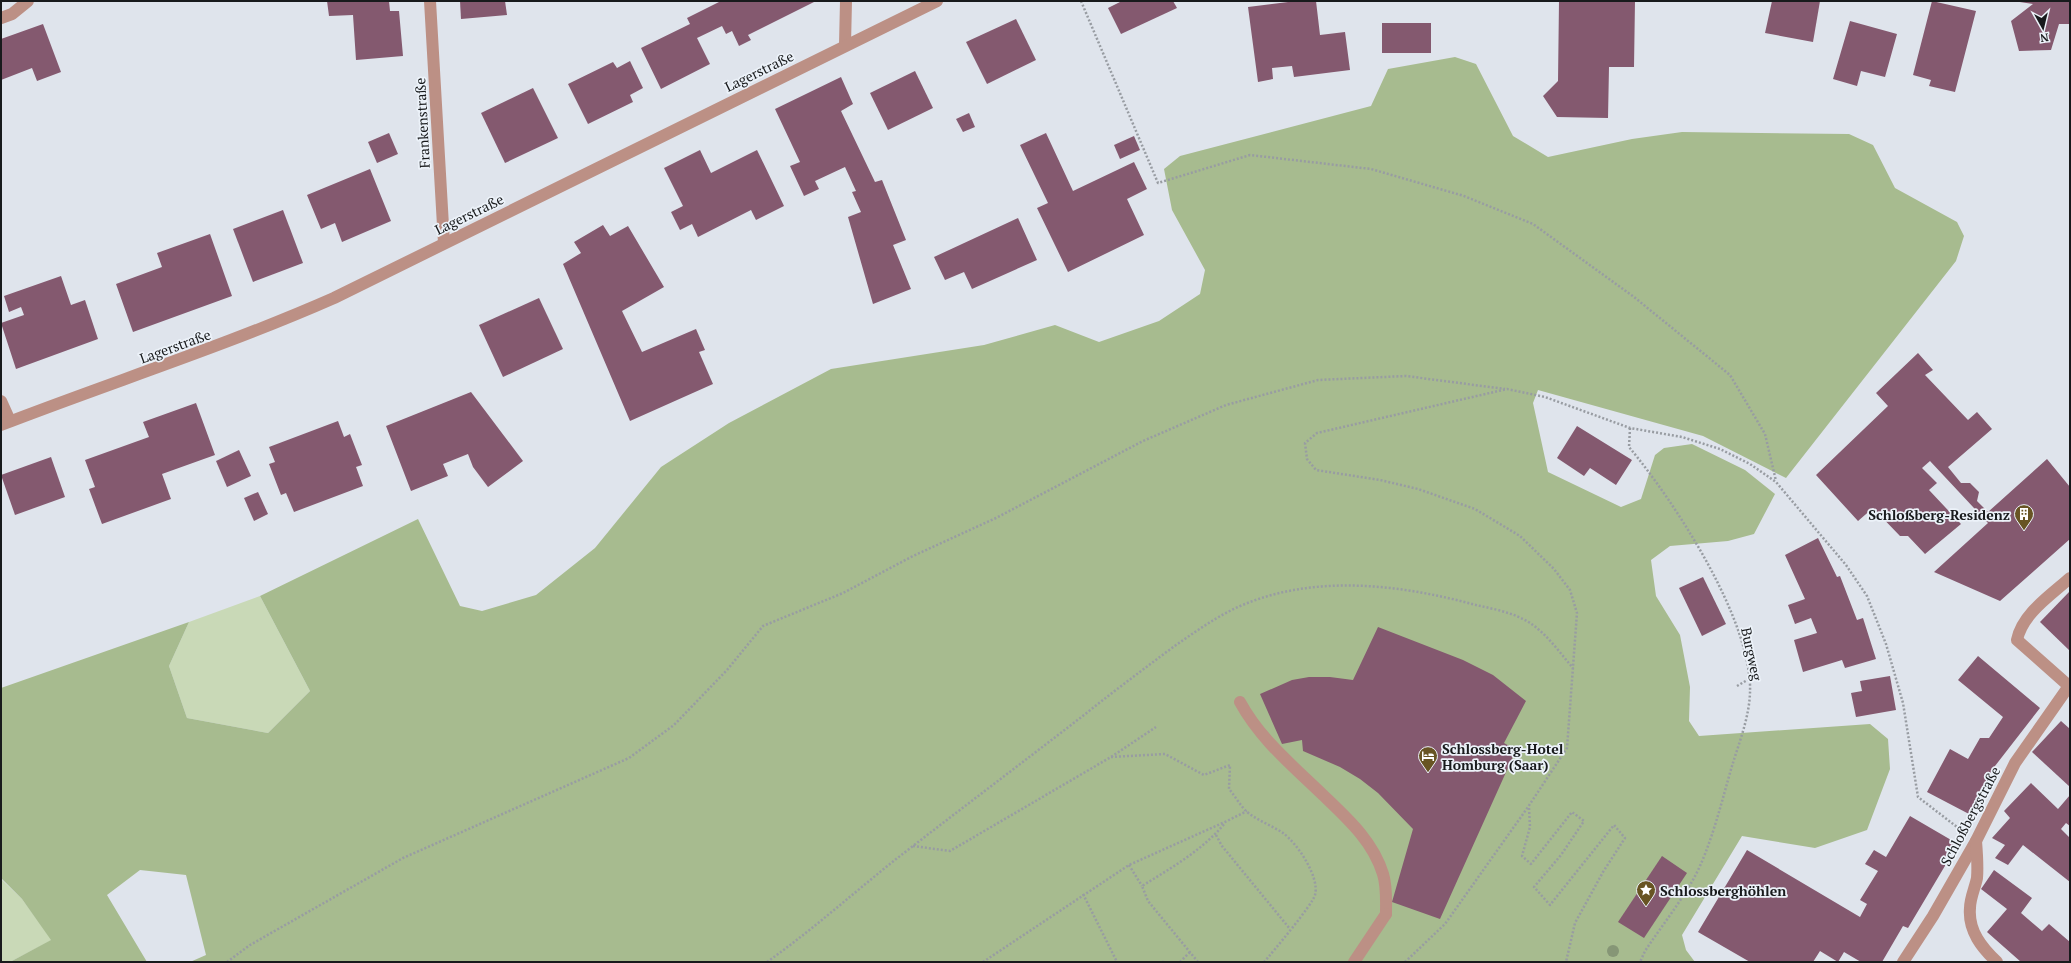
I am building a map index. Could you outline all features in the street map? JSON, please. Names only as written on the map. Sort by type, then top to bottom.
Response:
[{"type":"street","points":[[1,18],[12,14],[28,1]]},
{"type":"street","name":"Frankenstraße","points":[[430,1],[444,243]]},
{"type":"street","points":[[845,45],[846,1]]},
{"type":"street","name":"Lagerstraße","points":[[5,423],[276,324],[334,298],[937,1]]},
{"type":"street","points":[[1,401],[5,423]]},
{"type":"street","points":[[2069,687],[2018,640],[2019,630],[2028,617],[2070,578]]},
{"type":"street","name":"Schloßbergstraße","points":[[1903,962],[1933,916],[1976,841],[2015,762],[2069,687]]},
{"type":"street","points":[[1240,702],[1248,717],[1263,736],[1350,820],[1364,838],[1383,874],[1387,894],[1386,914],[1354,962]]},
{"type":"street","points":[[1976,841],[1977,878],[1970,909],[1972,927],[1986,952],[1997,962]]},
{"type":"path","points":[[1081,1],[1158,183],[1250,155],[1371,169],[1464,196],[1533,224],[1634,297],[1730,375],[1765,434],[1776,482]]},
{"type":"path","points":[[227,962],[250,945],[403,858],[629,758],[674,725],[727,670],[763,626],[843,593],[913,556],[996,518],[1143,441],[1226,405],[1318,380],[1406,376],[1507,389],[1545,397],[1630,428],[1682,436],[1720,449],[1750,464],[1776,482],[1846,565],[1866,596],[1886,644],[1903,703],[1918,797],[1976,841]]},
{"type":"path","points":[[1405,962],[1445,924],[1528,807],[1567,748],[1577,613],[1570,590],[1554,569],[1520,536],[1468,506],[1418,489],[1380,480],[1316,470],[1307,459],[1305,443],[1317,433],[1507,389]]},
{"type":"path","name":"Burgweg","points":[[1630,428],[1629,447],[1654,478],[1678,514],[1720,590],[1737,628],[1750,693],[1745,724],[1714,830],[1695,877],[1645,951],[1640,962]]},
{"type":"path","points":[[767,962],[803,936],[912,846],[1146,667],[1209,622],[1244,604],[1275,594],[1310,588],[1343,586],[1387,588],[1432,593],[1508,614],[1530,623],[1550,641],[1574,668]]},
{"type":"path","points":[[1737,686],[1748,679]]},
{"type":"path","points":[[912,846],[950,852],[1111,757],[1156,727]]},
{"type":"path","points":[[1111,757],[1165,754],[1204,776],[1230,765],[1229,789],[1246,811],[1283,833],[1296,845],[1313,875],[1317,886],[1315,897],[1279,945],[1264,962]]},
{"type":"path","points":[[1528,807],[1530,827],[1522,856],[1531,864],[1572,812],[1584,821],[1561,855],[1534,887],[1550,905],[1614,825],[1625,838],[1603,872],[1575,923],[1566,962]]},
{"type":"path","points":[[983,962],[1128,865],[1246,811]]},
{"type":"path","points":[[1142,886],[1181,861],[1216,834],[1227,821]]},
{"type":"path","points":[[1216,834],[1222,846],[1290,929]]},
{"type":"path","points":[[1128,865],[1142,886],[1148,901],[1198,962]]},
{"type":"path","points":[[1083,894],[1117,962]]},
{"type":"path","points":[[1180,962],[1190,952]]},
{"type":"green space","points":[[1455,57],[1476,64],[1513,136],[1548,157],[1632,139],[1682,132],[1849,134],[1873,145],[1895,188],[1957,222],[1964,236],[1956,261],[1786,478],[1703,436],[1538,390],[1533,403],[1548,472],[1621,507],[1641,499],[1655,455],[1664,448],[1692,444],[1745,470],[1775,494],[1754,534],[1728,541],[1670,546],[1651,560],[1656,596],[1680,635],[1690,687],[1689,721],[1699,736],[1870,724],[1888,739],[1890,769],[1867,830],[1815,848],[1742,836],[1682,935],[1686,950],[1695,962],[190,962],[206,955],[186,875],[140,870],[107,895],[147,962],[10,962],[51,940],[22,899],[1,878],[1,688],[189,622],[169,666],[187,718],[268,733],[310,691],[260,596],[418,519],[460,606],[482,611],[536,595],[595,548],[661,467],[729,423],[831,369],[984,345],[1055,325],[1099,342],[1159,321],[1200,294],[1205,270],[1172,210],[1164,169],[1180,156],[1371,106],[1388,69]]},
{"type":"green space","points":[[260,596],[310,691],[268,733],[187,718],[169,666],[189,622]]},
{"type":"green space","points":[[1,879],[22,899],[52,940],[10,962],[1,962]]},
{"type":"building","points":[[327,1],[389,1],[390,11],[399,11],[403,56],[356,60],[353,15],[329,16]]},
{"type":"building","points":[[460,1],[505,1],[507,15],[461,19]]},
{"type":"building","points":[[721,1],[816,1],[748,35],[751,40],[739,46],[732,31],[726,34],[722,26],[697,38],[710,64],[661,89],[641,48],[690,24],[687,18]]},
{"type":"building","points":[[1122,1],[1173,1],[1177,8],[1121,34],[1108,8]]},
{"type":"building","points":[[1296,1],[1316,1],[1320,35],[1345,32],[1350,70],[1294,77],[1292,66],[1272,68],[1273,79],[1258,82],[1248,7]]},
{"type":"building","points":[[1559,1],[1635,1],[1634,67],[1609,67],[1608,118],[1557,117],[1543,96],[1558,81]]},
{"type":"building","points":[[1772,1],[1820,1],[1813,42],[1765,33]]},
{"type":"building","points":[[1932,1],[1976,11],[1955,92],[1929,86],[1931,80],[1913,75]]},
{"type":"building","points":[[2013,1],[2070,1],[2070,24],[2059,24],[2051,50],[2019,51],[2011,21],[2033,4]]},
{"type":"building","points":[[1016,19],[1036,60],[987,84],[966,42]]},
{"type":"building","points":[[1850,21],[1897,34],[1885,77],[1861,71],[1857,86],[1833,79]]},
{"type":"building","points":[[1382,23],[1431,23],[1431,53],[1382,53]]},
{"type":"building","points":[[43,24],[61,72],[37,81],[32,68],[1,80],[1,39]]},
{"type":"building","points":[[630,61],[643,88],[630,95],[633,102],[588,124],[568,84],[613,62],[617,68]]},
{"type":"building","points":[[915,71],[933,108],[888,130],[870,93]]},
{"type":"building","points":[[841,77],[853,104],[841,111],[875,182],[882,180],[906,240],[893,245],[911,289],[873,304],[848,217],[861,212],[852,192],[856,191],[845,167],[815,181],[819,189],[804,196],[790,166],[800,162],[775,109]]},
{"type":"building","points":[[533,88],[558,138],[505,163],[481,113]]},
{"type":"building","points":[[969,113],[975,127],[963,132],[956,119]]},
{"type":"building","points":[[389,133],[398,154],[377,163],[368,142]]},
{"type":"building","points":[[1046,133],[1073,191],[1134,162],[1147,189],[1127,199],[1144,235],[1068,272],[1037,208],[1048,203],[1020,145]]},
{"type":"building","points":[[1134,136],[1140,150],[1120,159],[1114,145]]},
{"type":"building","points":[[700,150],[711,173],[757,150],[784,206],[756,220],[751,210],[698,237],[692,224],[680,230],[671,212],[683,206],[664,168]]},
{"type":"building","points":[[370,169],[391,221],[342,242],[335,223],[321,229],[307,195]]},
{"type":"building","points":[[283,210],[303,263],[253,282],[233,229]]},
{"type":"building","points":[[1018,218],[1037,260],[972,289],[964,272],[945,280],[934,257]]},
{"type":"building","points":[[603,225],[610,236],[628,226],[664,287],[622,311],[642,352],[696,329],[705,350],[699,352],[713,384],[630,421],[563,264],[581,253],[574,242]]},
{"type":"building","points":[[210,234],[232,296],[133,332],[116,284],[162,267],[157,253]]},
{"type":"building","points":[[61,276],[71,305],[85,300],[98,339],[16,369],[1,323],[24,315],[21,307],[9,312],[4,296]]},
{"type":"building","points":[[539,298],[563,349],[503,377],[479,325]]},
{"type":"building","points":[[1918,353],[1933,370],[1925,375],[1968,420],[1977,412],[1992,429],[1948,467],[1961,483],[1970,483],[1979,492],[1977,501],[1988,512],[2047,459],[2070,487],[2070,539],[2000,601],[1934,572],[1988,523],[1930,461],[1922,468],[1937,483],[1929,490],[1961,524],[1925,554],[1908,536],[1900,536],[1873,508],[1858,521],[1816,475],[1888,406],[1876,393]]},
{"type":"building","points":[[471,392],[523,461],[488,487],[473,467],[468,454],[443,464],[448,476],[411,491],[386,426]]},
{"type":"building","points":[[196,403],[215,455],[162,474],[171,499],[102,524],[89,489],[95,487],[85,460],[149,437],[143,422]]},
{"type":"building","points":[[338,421],[344,437],[350,434],[362,465],[356,467],[363,486],[294,512],[286,493],[281,495],[269,464],[275,462],[269,447]]},
{"type":"building","points":[[1577,426],[1632,460],[1616,485],[1590,468],[1584,476],[1557,458]]},
{"type":"building","points":[[239,450],[251,476],[227,487],[216,461]]},
{"type":"building","points":[[51,457],[65,497],[15,515],[1,475]]},
{"type":"building","points":[[258,492],[268,514],[254,521],[244,498]]},
{"type":"building","points":[[1818,538],[1837,577],[1840,576],[1857,620],[1863,618],[1876,659],[1845,668],[1842,660],[1803,672],[1794,640],[1817,633],[1811,618],[1795,624],[1788,605],[1805,599],[1785,555]]},
{"type":"building","points":[[1703,577],[1726,624],[1702,636],[1679,588]]},
{"type":"building","points":[[2070,591],[2070,651],[2040,622]]},
{"type":"building","name":"Schlossberg-Hotel Homburg (Saar)","points":[[1378,627],[1463,660],[1493,675],[1526,701],[1504,743],[1516,750],[1440,919],[1392,902],[1413,829],[1378,793],[1360,779],[1340,767],[1303,751],[1302,740],[1282,744],[1260,694],[1292,680],[1309,677],[1330,677],[1353,680]]},
{"type":"building","points":[[1978,656],[2040,708],[1995,766],[1969,814],[1927,792],[1950,749],[1968,759],[1980,738],[1989,738],[2003,717],[1958,680]]},
{"type":"building","points":[[1890,676],[1896,710],[1856,717],[1851,693],[1862,691],[1860,681]]},
{"type":"building","points":[[2061,721],[2070,729],[2070,787],[2032,752]]},
{"type":"building","points":[[2031,783],[2058,809],[2070,795],[2070,826],[2066,823],[2061,829],[2070,838],[2070,882],[2023,845],[2008,865],[1995,858],[2005,845],[1992,838],[2010,818],[2004,811]]},
{"type":"building","points":[[1910,816],[1958,844],[1908,928],[1903,926],[1882,962],[1861,962],[1844,952],[1838,962],[1820,951],[1813,962],[1750,962],[1698,932],[1747,850],[1860,917],[1867,904],[1860,900],[1878,871],[1865,864],[1874,850],[1886,857]]},
{"type":"building","points":[[1662,856],[1687,873],[1644,938],[1618,922]]},
{"type":"building","points":[[1994,870],[2032,898],[2021,913],[2042,931],[2049,924],[2070,942],[2070,962],[2021,962],[1987,932],[2007,909],[1981,889]]},
{"type":"place","name":"Schloßberg-Residenz","points":[[2024,531]]},
{"type":"place","name":"Schlossberg-Hotel Homburg (Saar)","points":[[1428,773]]},
{"type":"place","name":"Schlossberghöhlen","points":[[1646,907]]}]
